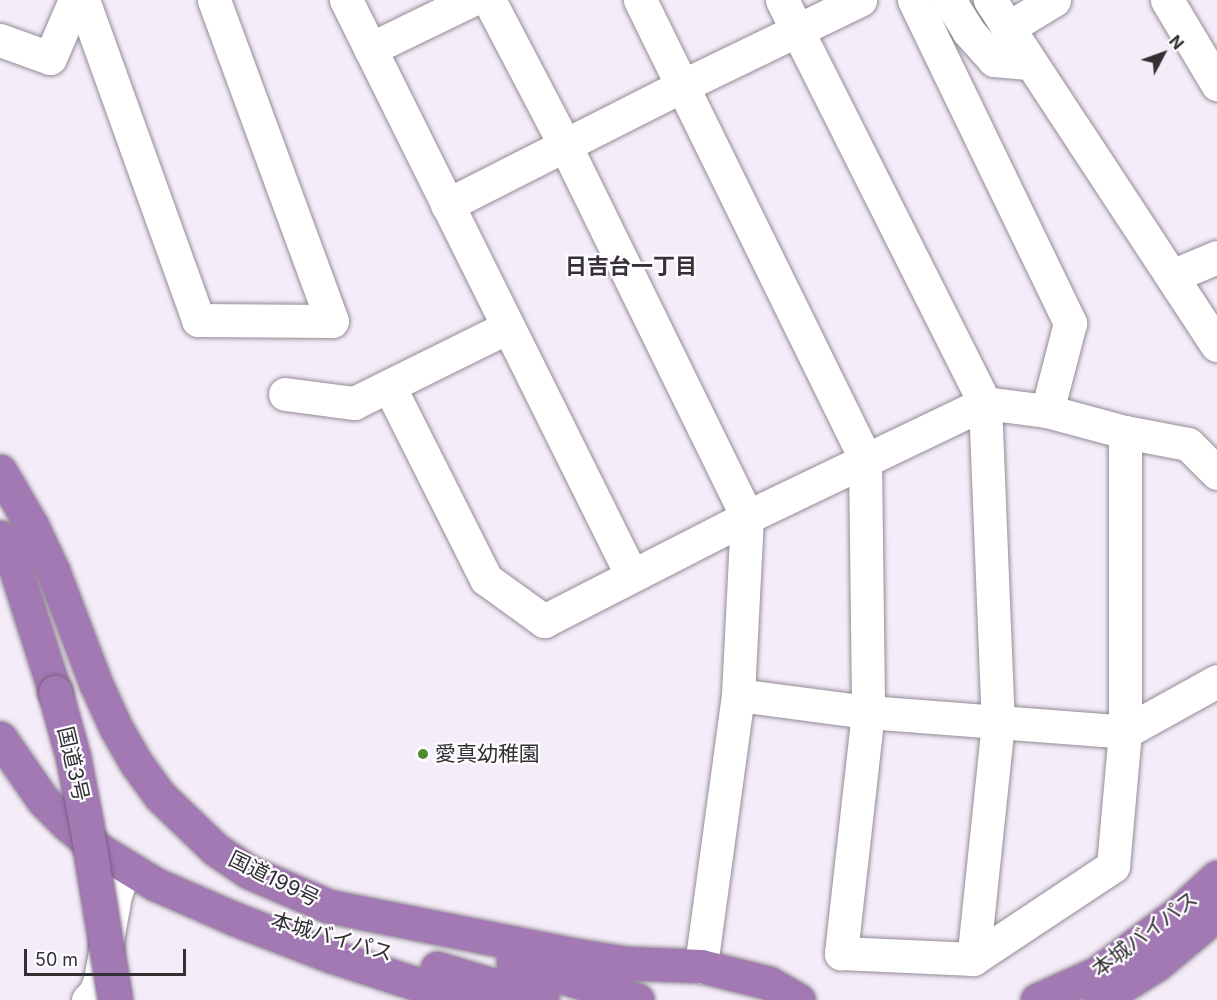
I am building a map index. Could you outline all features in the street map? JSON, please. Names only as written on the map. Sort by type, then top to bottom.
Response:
[{"type":"highway","name":"国道199号","points":[[0,471],[32,526],[53,571],[96,684],[116,728],[136,763],[160,796],[186,824],[223,855],[277,885],[328,906],[570,954],[626,963],[701,966],[769,983],[799,1000]]},
{"type":"highway","name":"国道3号","points":[[0,537],[14,564],[55,692],[73,758],[115,1000]]},
{"type":"highway","points":[[0,738],[43,800],[68,825],[125,867],[189,900],[331,956],[466,1000]]},
{"type":"highway","name":"本城バイパス","points":[[125,867],[195,897],[542,1000]]},
{"type":"highway","name":"本城バイパス","points":[[1037,1000],[1097,973],[1178,913],[1217,877]]},
{"type":"highway","name":"本城バイパス","points":[[328,906],[637,1000]]},
{"type":"highway","name":"本城バイパス","points":[[1100,1000],[1157,964],[1217,914]]},
{"type":"highway","points":[[701,966],[704,981],[714,991],[749,1000]]},
{"type":"street","points":[[0,40],[50,58],[75,0]]},
{"type":"street","points":[[83,0],[198,320],[332,321],[214,0]]},
{"type":"street","points":[[345,0],[631,574]]},
{"type":"street","points":[[370,49],[471,0]]},
{"type":"street","points":[[489,0],[566,147],[747,516],[738,695],[701,966]]},
{"type":"street","points":[[640,0],[680,87],[865,458],[868,712],[841,954],[973,959],[1113,866],[1125,732],[1125,432]]},
{"type":"street","points":[[782,0],[984,403],[998,723],[973,959]]},
{"type":"street","points":[[447,205],[566,147],[680,87],[860,0]]},
{"type":"street","points":[[914,0],[1070,323],[1047,411]]},
{"type":"street","points":[[949,0],[968,31],[994,60],[1031,63]]},
{"type":"street","points":[[990,0],[1217,345]]},
{"type":"street","points":[[1008,28],[1054,0]]},
{"type":"street","points":[[1167,0],[1217,84]]},
{"type":"street","points":[[1172,276],[1217,257]]},
{"type":"street","points":[[285,394],[354,404],[508,327]]},
{"type":"street","points":[[389,386],[486,579],[543,621],[747,516],[984,403],[1047,411],[1125,432],[1188,444],[1217,473]]},
{"type":"street","points":[[738,695],[868,712],[1125,732],[1217,681]]},
{"type":"street","points":[[88,1000],[95,993],[100,980],[115,895],[125,867]]},
{"type":"street","points":[[331,956],[361,981],[425,1000]]},
{"type":"place","name":"愛真幼稚園","points":[[423,754]]},
{"type":"district","name":"日吉台一丁目","points":[[631,267]]}]
